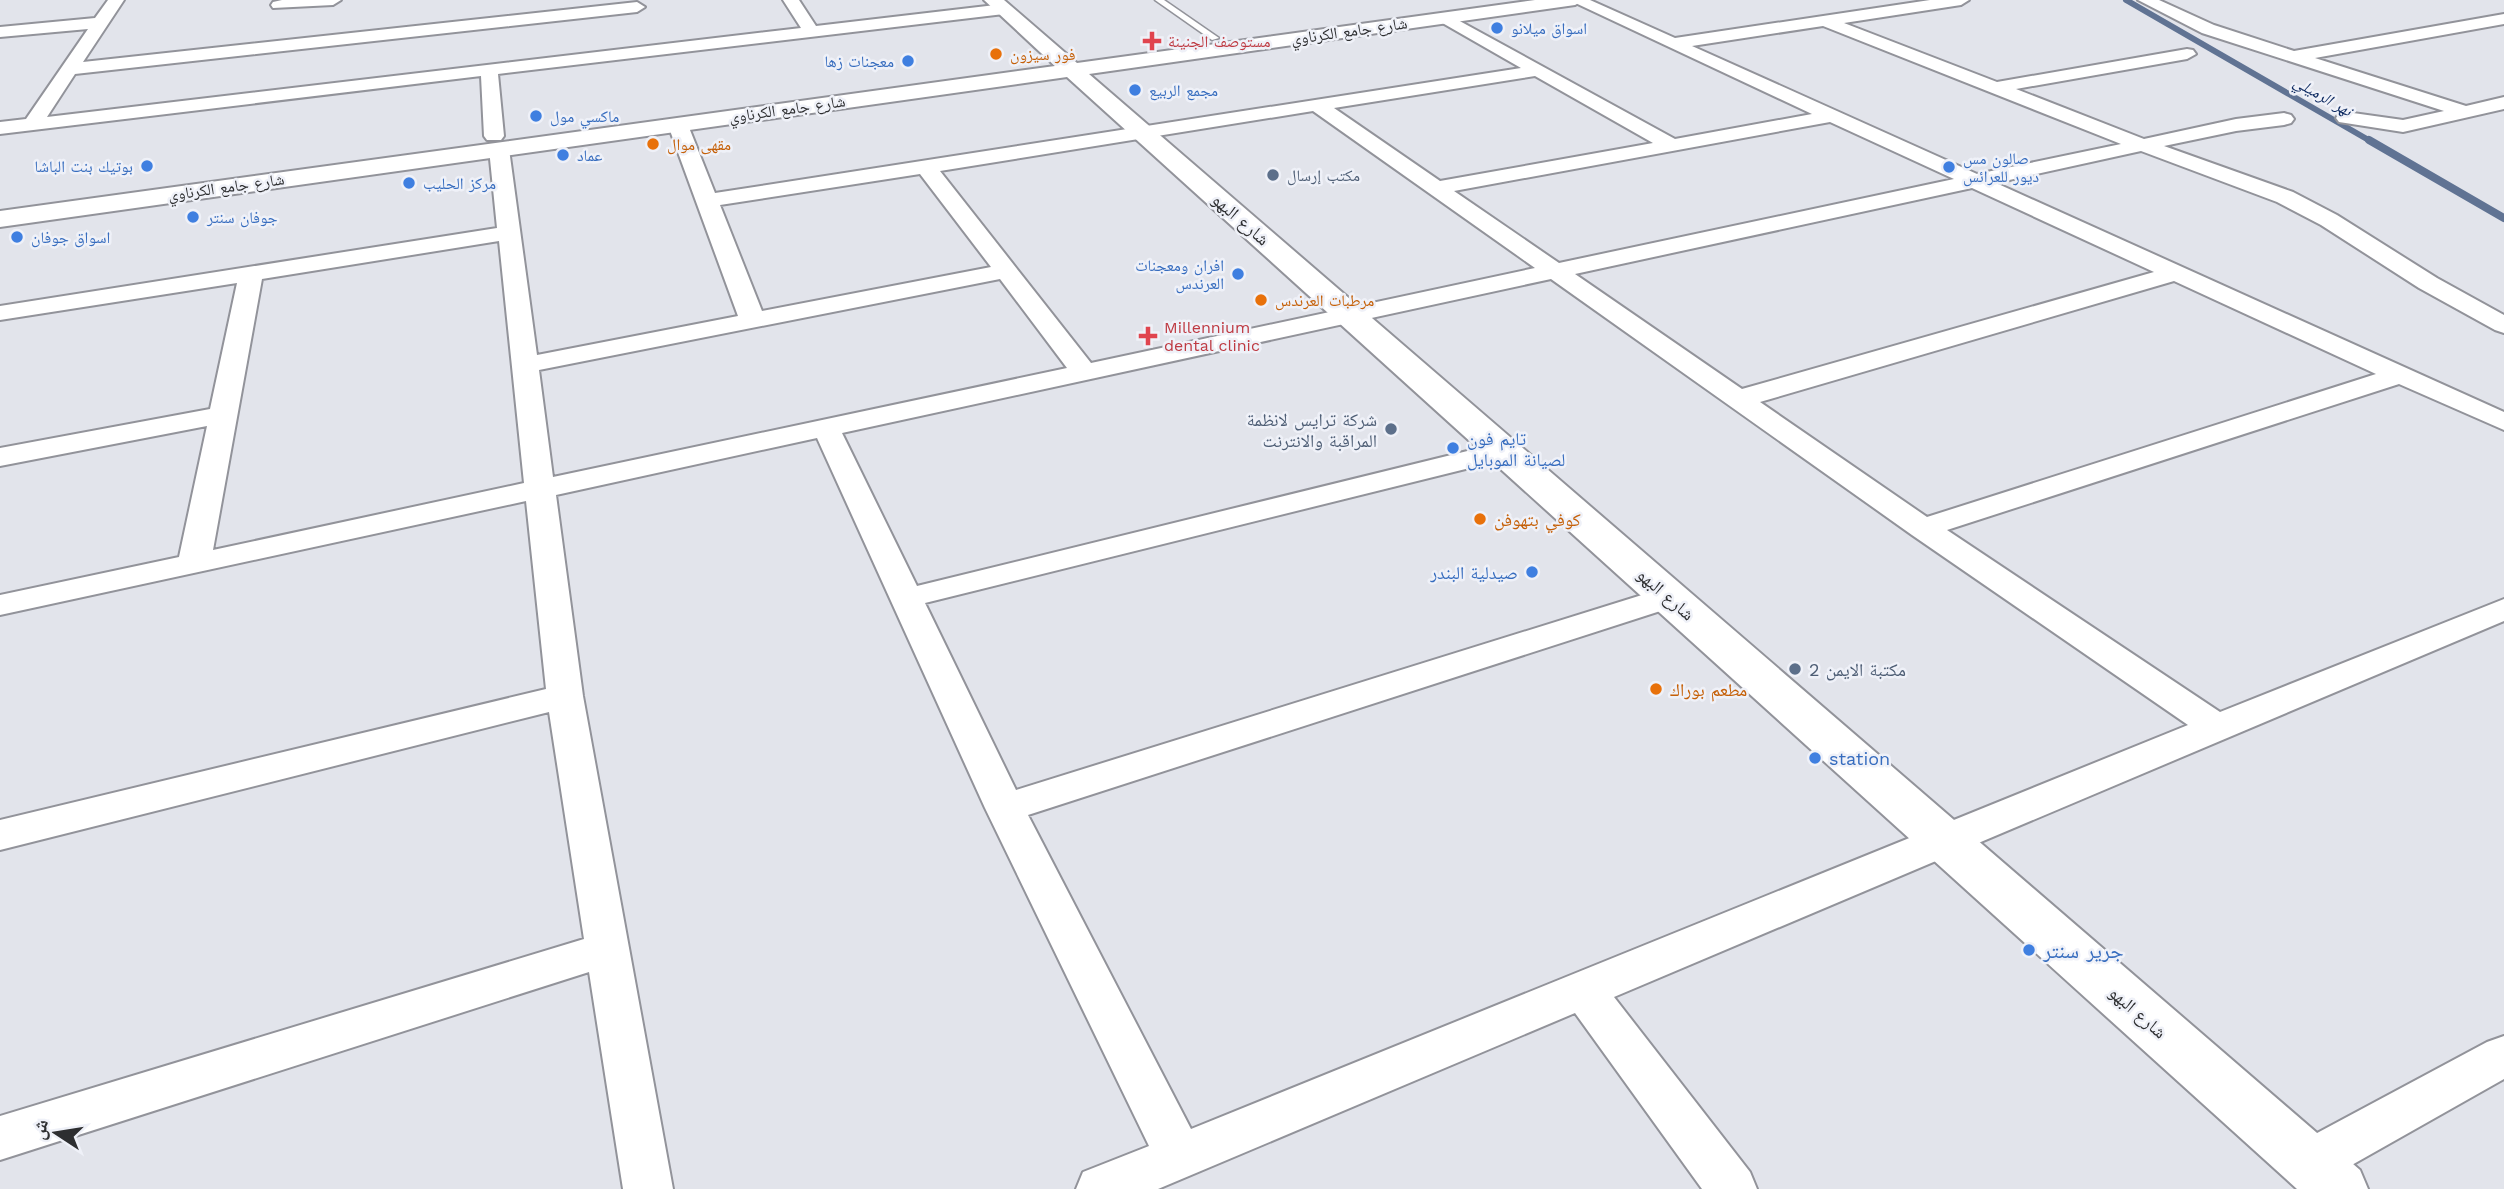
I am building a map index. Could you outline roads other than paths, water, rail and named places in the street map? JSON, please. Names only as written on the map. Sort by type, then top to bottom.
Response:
[{"type":"main road","name":"شارع جامع الكرناوي","points":[[0,204],[496,143],[678,125],[1215,38],[1497,0]]},
{"type":"main road","name":"شارع جامع الكرناوي","points":[[0,219],[496,143],[1066,64],[1576,0]]},
{"type":"main road","name":"شارع البهو","points":[[999,5],[2324,1176]]},
{"type":"street","points":[[32,124],[116,0]]},
{"type":"street","points":[[267,48],[280,3],[333,0]]},
{"type":"street","points":[[791,0],[812,32]]},
{"type":"street","points":[[1576,0],[2504,422]]},
{"type":"street","points":[[1672,44],[1961,0]]},
{"type":"street","points":[[2146,0],[2208,29],[2466,112]]},
{"type":"street","points":[[0,128],[812,32],[999,5]]},
{"type":"street","points":[[68,69],[640,14],[656,50]]},
{"type":"street","points":[[1445,18],[1672,145]]},
{"type":"street","points":[[2292,56],[2504,19]]},
{"type":"street","points":[[1823,20],[2142,145],[2285,197],[2504,325]]},
{"type":"street","points":[[0,32],[99,23]]},
{"type":"street","points":[[1998,87],[2187,54]]},
{"type":"street","points":[[489,70],[565,696],[648,1189]]},
{"type":"street","points":[[707,201],[1539,70]]},
{"type":"street","points":[[2346,118],[2403,126],[2504,103]]},
{"type":"street","points":[[1317,105],[1923,528],[2217,727]]},
{"type":"street","points":[[1436,188],[1832,116]]},
{"type":"street","points":[[0,605],[2142,145],[2284,118]]},
{"type":"street","points":[[678,125],[753,320]]},
{"type":"street","points":[[926,167],[1085,373]]},
{"type":"street","points":[[0,313],[509,233]]},
{"type":"street","points":[[524,365],[1006,271]]},
{"type":"street","points":[[1739,400],[2175,273]]},
{"type":"street","points":[[194,563],[251,274]]},
{"type":"street","points":[[1923,528],[2400,375]]},
{"type":"street","points":[[0,457],[223,415]]},
{"type":"street","points":[[826,428],[1005,808],[1180,1157]]},
{"type":"street","points":[[907,598],[1504,451]]},
{"type":"street","points":[[1005,808],[1670,597]]},
{"type":"street","points":[[1101,1189],[2504,609]]},
{"type":"street","points":[[0,835],[565,696]]},
{"type":"street","points":[[0,1138],[608,949]]},
{"type":"street","points":[[1583,990],[1732,1189]]},
{"type":"street","points":[[2324,1176],[2504,1056]]},
{"type":"lane","points":[[1159,0],[1215,38]]},
{"type":"waterway","name":"نهر الرميلي","points":[[2126,0],[2372,142]]},
{"type":"waterway","name":"نهر الرميلي","points":[[2369,140],[2504,218]]},
{"type":"place","name":"اسواق ميلانو","points":[[1497,28]]},
{"type":"place","name":"مستوصف الجنينة","points":[[1152,41]]},
{"type":"place","name":"فور سيزون","points":[[996,54]]},
{"type":"place","name":"معجنات زها","points":[[908,61]]},
{"type":"place","name":"مجمع الربيع","points":[[1135,90]]},
{"type":"place","name":"ماكسي مول","points":[[536,116]]},
{"type":"place","name":"مقهى موال","points":[[653,144]]},
{"type":"place","name":"عماد","points":[[563,155]]},
{"type":"place","name":"بوتيك بنت الباشا","points":[[147,166]]},
{"type":"place","name":"صالون مس ديور للعرائس","points":[[1949,167]]},
{"type":"place","name":"مكتب إرسال","points":[[1273,175]]},
{"type":"place","name":"مركز الحليب","points":[[409,183]]},
{"type":"place","name":"جوفان سنتر","points":[[193,217]]},
{"type":"place","name":"اسواق جوفان","points":[[17,237]]},
{"type":"place","name":"افران ومعجنات العرندس","points":[[1238,274]]},
{"type":"place","name":"مرطبات العرندس","points":[[1261,300]]},
{"type":"place","name":"Millennium dental clinic","points":[[1148,336]]},
{"type":"place","name":"شركة ترايس لانظمة المراقبة والانترنت","points":[[1391,429]]},
{"type":"place","name":"تايم فون لصيانة الموبايل","points":[[1453,448]]},
{"type":"place","name":"كوفي بتهوفن","points":[[1480,519]]},
{"type":"place","name":"صيدلية البندر","points":[[1532,572]]},
{"type":"place","name":"مكتبة الايمن 2","points":[[1795,669]]},
{"type":"place","name":"مطعم بوراك","points":[[1656,689]]},
{"type":"place","name":"station","points":[[1815,758]]},
{"type":"place","name":"جرير سنتر","points":[[2029,950]]}]
